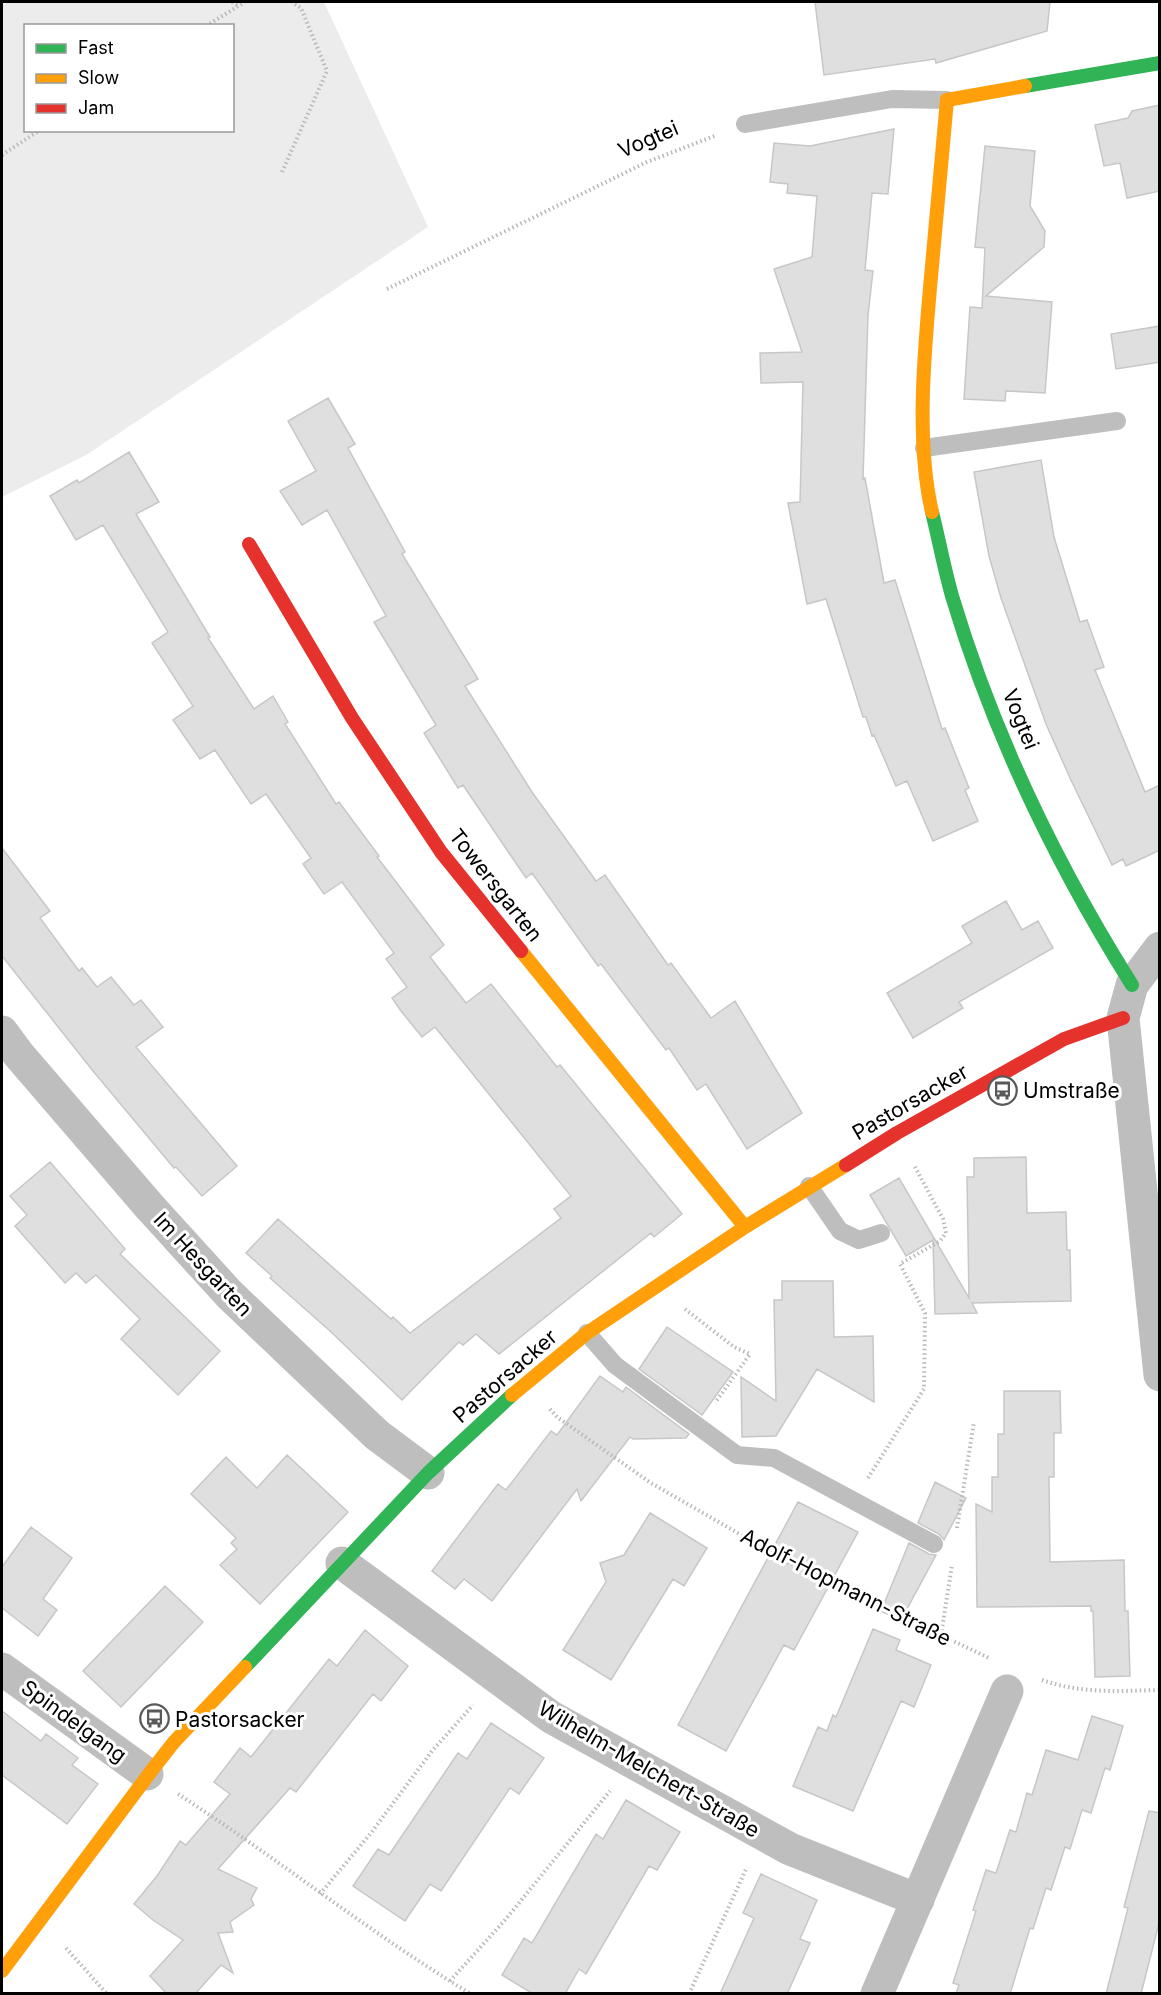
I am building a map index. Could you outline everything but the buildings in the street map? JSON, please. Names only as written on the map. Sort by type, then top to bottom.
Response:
[{"type":"street","points":[[947,100],[1160,63]]},
{"type":"street","name":"Vogtei","points":[[947,100],[924,357],[924,448],[928,494],[952,595],[990,705],[1035,811],[1098,931],[1132,985]]},
{"type":"street","name":"Towersgarten","points":[[249,544],[352,718],[441,852],[745,1227]]},
{"type":"street","points":[[1160,948],[1132,985],[1123,1018],[1160,1375]]},
{"type":"street","name":"Pastorsacker","points":[[2,1971],[147,1774],[174,1742],[428,1473],[525,1383],[587,1333],[809,1186],[1064,1038],[1123,1018]]},
{"type":"street","name":"Im Hesgarten","points":[[2,1032],[19,1055],[149,1206],[229,1294],[377,1435],[428,1473]]},
{"type":"street","name":"Wilhelm-Melchert-Straße","points":[[342,1563],[551,1717],[790,1849],[918,1900]]},
{"type":"street","name":"Spindelgang","points":[[2,1668],[147,1774]]},
{"type":"street","points":[[877,1994],[918,1900],[1003,1677]]},
{"type":"lane","points":[[745,124],[892,99],[947,100]]},
{"type":"lane","points":[[924,448],[1117,421]]},
{"type":"lane","points":[[809,1186],[840,1231],[859,1240],[881,1233]]},
{"type":"lane","points":[[587,1333],[615,1365],[736,1455],[774,1458],[934,1544]]},
{"type":"path","points":[[209,24],[235,3],[245,2]]},
{"type":"path","points":[[282,172],[327,71],[301,8],[292,2]]},
{"type":"path","name":"Vogtei","points":[[387,289],[647,162],[745,124]]},
{"type":"path","points":[[2,155],[37,132]]},
{"type":"path","points":[[880,1457],[924,1389],[925,1313],[900,1264],[940,1241],[946,1233],[943,1219],[897,1133]]},
{"type":"path","points":[[664,1281],[686,1310],[734,1347],[750,1354],[699,1426]]},
{"type":"path","name":"Adolf-Hopmann-Straße","points":[[525,1383],[557,1417],[651,1483],[788,1562],[1003,1677]]},
{"type":"path","points":[[1040,1680],[1061,1687],[1097,1692],[1160,1690]]},
{"type":"path","points":[[320,1894],[371,1833],[432,1751],[476,1701]]},
{"type":"path","points":[[147,1774],[213,1817],[320,1894],[471,1994]]},
{"type":"path","points":[[450,1981],[506,1919],[611,1790]]},
{"type":"path","points":[[689,1994],[748,1864]]},
{"type":"path","points":[[41,1920],[107,1994]]},
{"type":"shaded area","points":[[2,2],[324,2],[428,227],[86,455],[2,497]]},
{"type":"traffic: fast","points":[[1025,86],[1160,63]]},
{"type":"traffic: fast","points":[[932,512],[946,575],[968,647],[1007,747],[1052,845],[1132,985]]},
{"type":"traffic: fast","points":[[245,1667],[428,1473],[512,1395]]},
{"type":"traffic: slow","points":[[932,512],[924,458],[924,371],[947,100],[1025,86]]},
{"type":"traffic: slow","points":[[521,951],[745,1227]]},
{"type":"traffic: slow","points":[[512,1395],[587,1333],[745,1227],[846,1165]]},
{"type":"traffic: slow","points":[[2,1971],[174,1742],[245,1667]]},
{"type":"traffic: jam","points":[[249,544],[352,718],[441,852],[521,951]]},
{"type":"traffic: jam","points":[[846,1165],[897,1133],[1064,1039],[1123,1018]]},
{"type":"place","name":"Umstraße","points":[[1002,1090]]},
{"type":"place","name":"Pastorsacker","points":[[154,1719]]}]
